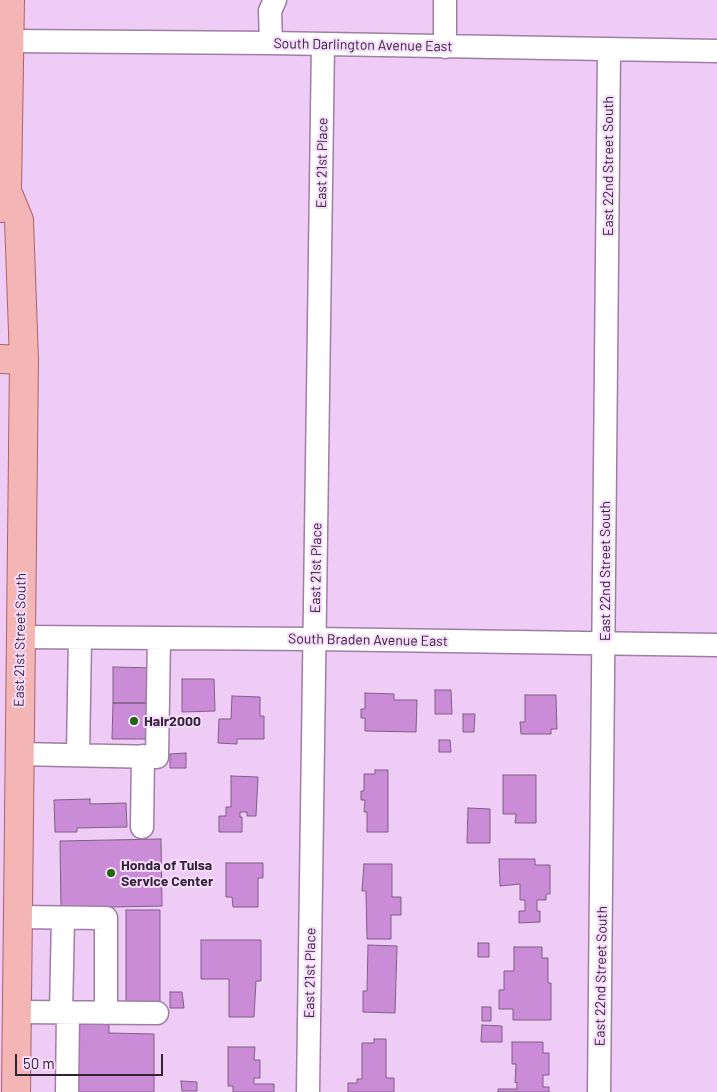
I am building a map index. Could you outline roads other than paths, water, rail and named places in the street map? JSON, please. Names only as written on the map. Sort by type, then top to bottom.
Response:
[{"type":"main road","name":"East 21st Street South","points":[[10,0],[2,198],[19,220],[12,360],[10,643],[19,754],[16,1092]]},
{"type":"street","points":[[271,44],[270,10],[274,0]]},
{"type":"street","points":[[445,0],[445,47]]},
{"type":"street","name":"South Darlington Avenue East","points":[[9,41],[717,51]]},
{"type":"street","name":"East 21st Place","points":[[308,1092],[323,44]]},
{"type":"street","name":"East 22nd Street South","points":[[599,1092],[609,50]]},
{"type":"street","points":[[78,756],[80,638]]},
{"type":"street","name":"South Braden Avenue East","points":[[10,643],[80,638],[159,638],[717,645]]},
{"type":"street","points":[[142,827],[150,756],[159,638]]},
{"type":"street","points":[[19,754],[150,756]]},
{"type":"street","points":[[18,916],[106,918],[106,1013]]},
{"type":"street","points":[[63,918],[67,1092]]},
{"type":"street","points":[[16,1012],[156,1013]]},
{"type":"place","name":"Hair2000","points":[[134,721]]},
{"type":"place","name":"Honda of Tulsa Service Center","points":[[111,873]]}]
